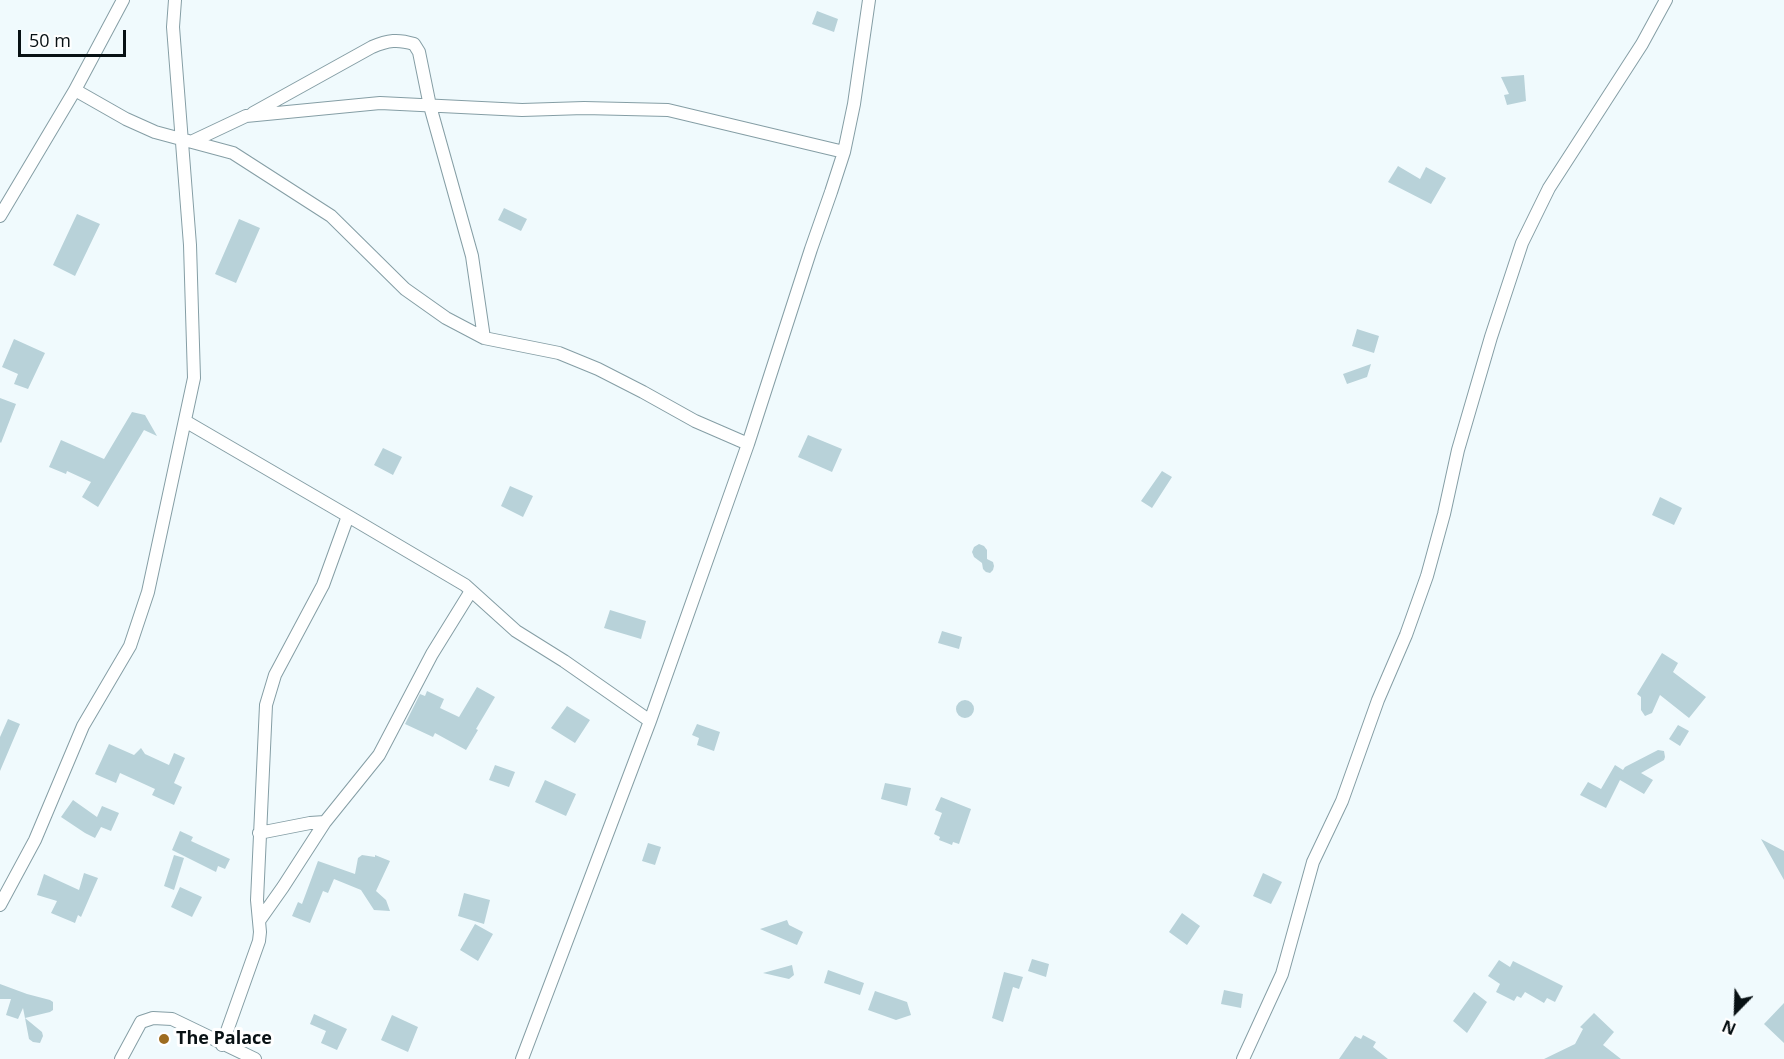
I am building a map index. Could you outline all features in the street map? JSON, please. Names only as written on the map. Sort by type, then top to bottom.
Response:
[{"type":"street","points":[[0,216],[75,90],[123,0]]},
{"type":"street","points":[[0,905],[35,840],[83,726],[130,646],[148,592],[194,378],[187,140],[173,27],[175,0]]},
{"type":"street","points":[[522,1059],[650,721],[748,444],[844,152],[854,104],[869,0]]},
{"type":"street","points":[[1244,1059],[1282,974],[1313,862],[1342,801],[1378,700],[1406,635],[1427,576],[1458,450],[1487,348],[1522,243],[1549,188],[1642,44],[1666,0]]},
{"type":"street","points":[[187,140],[246,116],[372,47],[387,41],[400,40],[414,44],[419,52],[430,106],[472,256],[484,338]]},
{"type":"street","points":[[75,90],[155,132],[233,153],[331,216],[405,289],[446,318],[484,338],[559,353],[643,392],[695,422],[748,444]]},
{"type":"street","points":[[246,116],[380,103],[522,110],[584,108],[668,110],[844,152]]},
{"type":"street","points":[[185,421],[465,585],[516,631],[564,661],[650,721]]},
{"type":"street","points":[[222,1045],[259,941],[257,900],[266,705],[275,675],[323,585],[348,516]]},
{"type":"street","points":[[258,921],[325,822],[379,755],[432,654],[471,591]]},
{"type":"street","points":[[260,833],[325,822]]},
{"type":"street","points":[[121,1059],[141,1022],[153,1018],[172,1019],[255,1059]]},
{"type":"building","points":[[817,11],[838,19],[834,32],[812,24]]},
{"type":"building","points":[[1524,75],[1526,101],[1507,105],[1504,95],[1509,94],[1501,77]]},
{"type":"building","points":[[1398,166],[1420,179],[1426,167],[1446,178],[1431,204],[1388,182]]},
{"type":"building","points":[[504,208],[527,219],[521,231],[498,220]]},
{"type":"building","points":[[77,214],[100,224],[75,276],[53,265]]},
{"type":"building","points":[[239,219],[260,228],[236,283],[215,274]]},
{"type":"building","points":[[1357,329],[1379,336],[1374,353],[1352,346]]},
{"type":"building","points":[[14,339],[45,353],[28,389],[14,384],[18,374],[2,367]]},
{"type":"building","points":[[1371,364],[1367,377],[1347,384],[1343,374]]},
{"type":"building","points":[[0,398],[16,404],[1,443],[0,442]]},
{"type":"building","points":[[132,412],[145,415],[157,436],[144,430],[98,507],[82,497],[91,482],[67,471],[66,474],[49,467],[61,440],[104,459]]},
{"type":"building","points":[[808,435],[842,449],[832,472],[798,457]]},
{"type":"building","points":[[383,448],[402,457],[393,475],[374,465]]},
{"type":"building","points":[[1162,471],[1172,477],[1152,508],[1141,501]]},
{"type":"building","points":[[510,486],[533,496],[523,517],[501,506]]},
{"type":"building","points":[[1660,497],[1682,508],[1674,525],[1652,515]]},
{"type":"building","points":[[979,544],[987,550],[987,559],[993,562],[993,570],[990,573],[983,569],[982,563],[974,557],[972,552]]},
{"type":"building","points":[[610,610],[646,621],[641,639],[604,628]]},
{"type":"building","points":[[942,631],[962,637],[959,649],[938,643]]},
{"type":"building","points":[[1662,653],[1678,663],[1673,672],[1706,697],[1689,718],[1660,695],[1652,713],[1645,716],[1641,710],[1641,697],[1637,694]]},
{"type":"building","points":[[477,687],[495,697],[466,750],[435,733],[433,737],[405,724],[420,694],[425,696],[427,691],[444,699],[440,708],[459,717]]},
{"type":"building","points":[[965,700],[971,703],[974,709],[971,715],[965,718],[959,715],[956,709],[959,703]]},
{"type":"building","points":[[567,706],[590,720],[575,743],[551,728]]},
{"type":"building","points":[[8,719],[20,724],[0,771],[0,737]]},
{"type":"building","points":[[697,724],[720,732],[714,751],[697,745],[699,738],[692,735]]},
{"type":"building","points":[[1678,725],[1689,731],[1680,746],[1669,739]]},
{"type":"building","points":[[109,744],[134,755],[141,748],[145,754],[169,765],[174,753],[185,758],[174,783],[182,787],[174,805],[152,795],[155,789],[120,773],[116,783],[95,774]]},
{"type":"building","points":[[1658,750],[1664,751],[1664,760],[1641,773],[1653,780],[1644,794],[1620,780],[1606,808],[1580,795],[1588,782],[1601,789],[1615,765],[1623,770]]},
{"type":"building","points":[[495,765],[515,772],[509,787],[489,780]]},
{"type":"building","points":[[545,780],[576,794],[566,816],[535,802]]},
{"type":"building","points":[[885,783],[911,788],[907,806],[881,799]]},
{"type":"building","points":[[941,797],[971,809],[959,844],[953,842],[952,845],[939,840],[940,837],[934,834],[942,813],[935,810]]},
{"type":"building","points":[[73,800],[97,817],[102,806],[119,813],[111,831],[101,827],[95,838],[61,817]]},
{"type":"building","points":[[180,831],[193,837],[191,841],[230,859],[225,869],[218,866],[216,872],[172,850]]},
{"type":"building","points":[[1761,839],[1784,851],[1784,880]]},
{"type":"building","points":[[648,843],[661,847],[655,865],[642,861]]},
{"type":"building","points":[[174,855],[184,858],[174,890],[164,886]]},
{"type":"building","points":[[362,855],[375,857],[375,855],[390,861],[376,891],[386,900],[390,911],[374,910],[361,890],[334,879],[328,893],[323,891],[310,923],[292,916],[298,902],[302,904],[318,861],[355,874],[358,858]]},
{"type":"building","points":[[84,873],[98,878],[81,917],[78,915],[75,923],[51,913],[57,901],[37,895],[44,874],[79,890]]},
{"type":"building","points":[[1263,873],[1282,882],[1271,904],[1253,896]]},
{"type":"building","points":[[180,887],[202,897],[192,917],[171,907]]},
{"type":"building","points":[[464,893],[490,900],[484,924],[458,916]]},
{"type":"building","points":[[1182,913],[1200,926],[1187,945],[1169,932]]},
{"type":"building","points":[[787,920],[789,925],[803,932],[797,945],[760,929]]},
{"type":"building","points":[[475,924],[493,934],[478,961],[460,950]]},
{"type":"building","points":[[1032,959],[1049,964],[1046,977],[1028,971]]},
{"type":"building","points":[[1499,960],[1510,967],[1513,961],[1563,986],[1555,1002],[1547,998],[1544,1003],[1525,992],[1521,998],[1517,996],[1514,1001],[1496,992],[1500,984],[1488,976]]},
{"type":"building","points":[[792,965],[794,975],[789,979],[763,973]]},
{"type":"building","points":[[828,970],[864,983],[860,995],[824,983]]},
{"type":"building","points":[[1004,972],[1023,977],[1019,989],[1013,987],[1003,1022],[992,1018]]},
{"type":"building","points":[[0,984],[50,1000],[53,1002],[53,1010],[25,1018],[23,1008],[18,1019],[6,1015],[11,999],[0,999]]},
{"type":"building","points":[[1224,990],[1243,994],[1241,1008],[1221,1004]]},
{"type":"building","points":[[875,991],[907,1002],[911,1015],[896,1020],[868,1010]]},
{"type":"building","points":[[1474,992],[1487,1002],[1467,1033],[1453,1021]]},
{"type":"building","points":[[1784,1003],[1784,1043],[1764,1024]]},
{"type":"building","points":[[1594,1013],[1614,1032],[1603,1045],[1621,1059],[1544,1059],[1575,1044],[1583,1029],[1580,1027]]},
{"type":"building","points":[[314,1014],[347,1029],[337,1050],[321,1043],[326,1031],[310,1024]]},
{"type":"building","points":[[392,1015],[418,1027],[408,1052],[381,1040]]},
{"type":"building","points":[[25,1018],[42,1032],[40,1043],[29,1039]]},
{"type":"building","points":[[1363,1035],[1376,1042],[1373,1047],[1388,1059],[1339,1059],[1355,1036],[1361,1039]]},
{"type":"place","name":"The Palace","points":[[164,1039]]}]
